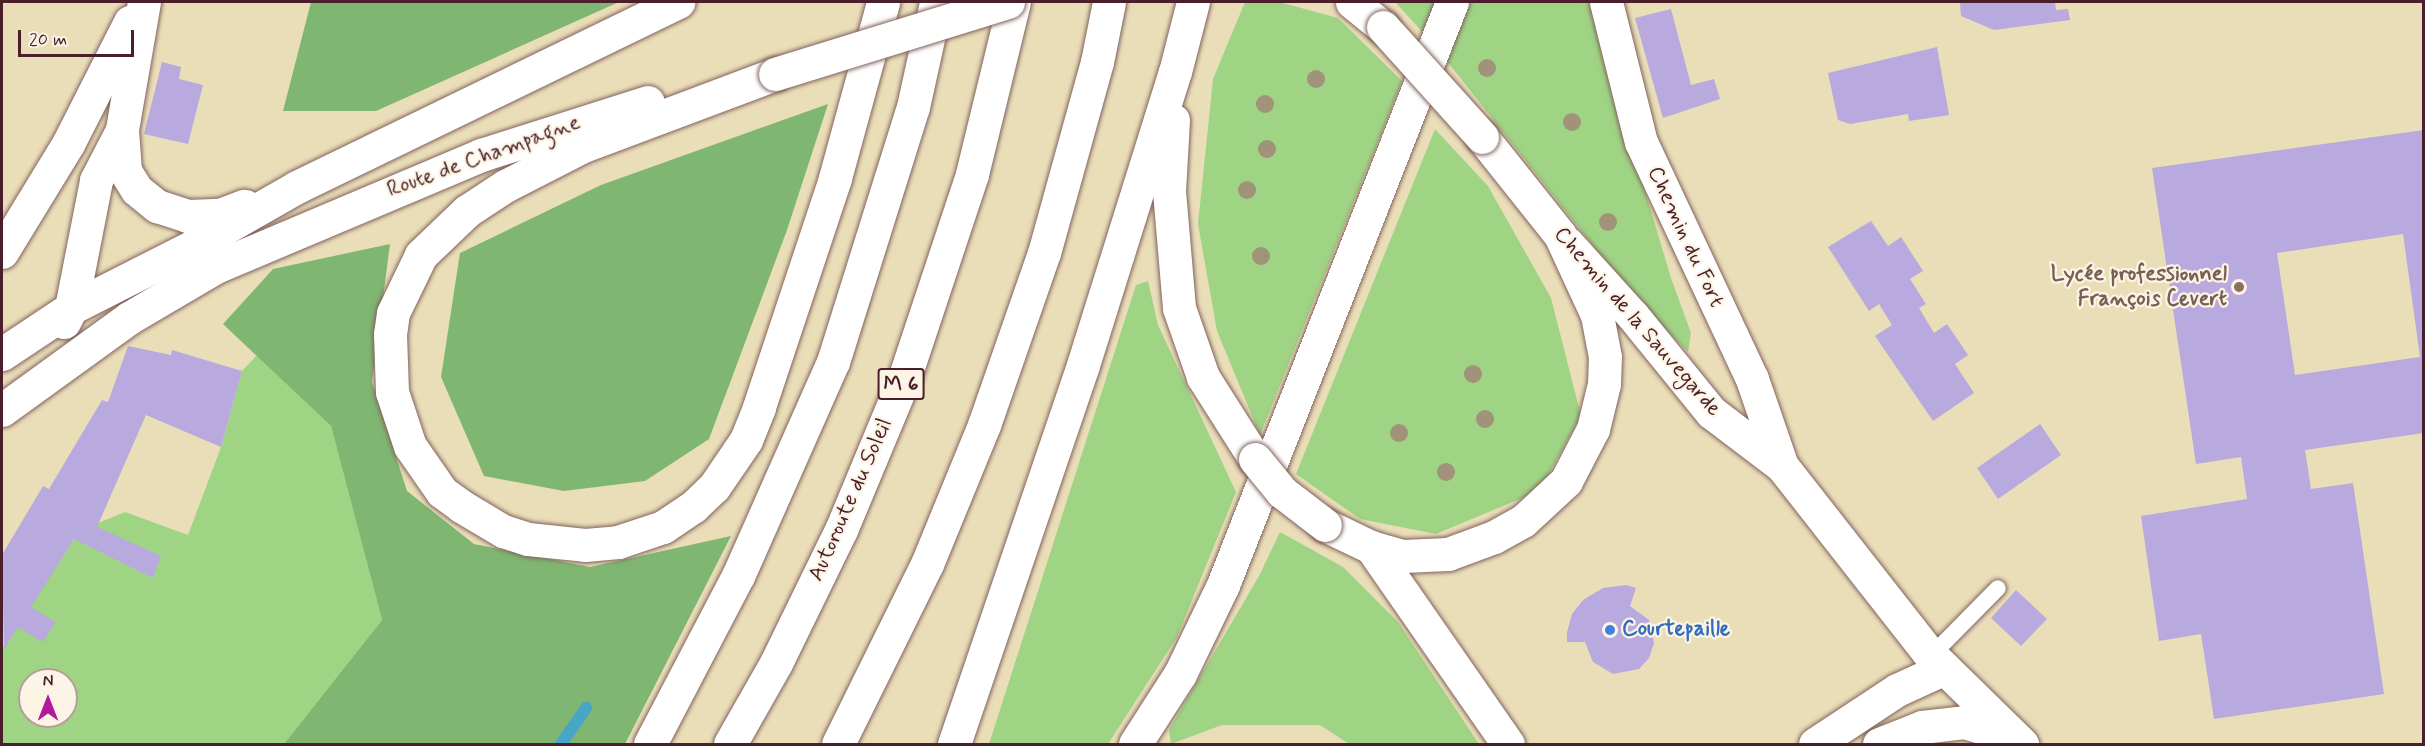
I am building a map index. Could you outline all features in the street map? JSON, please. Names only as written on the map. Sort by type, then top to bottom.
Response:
[{"type":"main road","points":[[142,2],[122,130],[125,171],[137,190],[157,206],[188,216],[220,215],[297,187]]},
{"type":"main road","points":[[2,252],[68,144],[142,2]]},
{"type":"main road","name":"Route de Champagne","points":[[2,354],[71,308],[197,244],[297,187],[678,2]]},
{"type":"main road","points":[[775,75],[581,147],[467,211],[421,255],[393,313],[390,334],[392,392],[410,446],[442,492],[461,507],[503,531],[528,539],[585,545],[618,542],[663,526],[693,507],[714,487],[746,440],[759,407],[835,178],[883,2]]},
{"type":"main road","points":[[650,744],[738,576],[833,363],[913,107],[936,2]]},
{"type":"main road","name":"Route de Champagne","points":[[2,409],[129,318],[216,267],[326,218],[481,154],[576,122],[676,94],[775,75],[1008,2]]},
{"type":"main road","name":"Autoroute du Soleil","points":[[730,744],[776,663],[841,530],[904,379],[942,272],[972,174],[1014,2]]},
{"type":"main road","points":[[838,744],[927,564],[984,425],[1044,253],[1097,62],[1109,2]]},
{"type":"main road","points":[[954,744],[1083,365],[1175,72],[1193,2]]},
{"type":"main road","name":"Chemin de la Sauvegarde","points":[[1352,2],[1383,27],[1482,137],[1560,235],[1633,316],[1711,412],[1782,466],[1937,662],[2018,741]]},
{"type":"main road","points":[[1135,744],[1180,674],[1223,585],[1452,2]]},
{"type":"main road","name":"Chemin du Fort","points":[[1606,2],[1641,142],[1752,379],[1782,466]]},
{"type":"main road","points":[[1175,72],[1169,191],[1179,308],[1203,377],[1255,459],[1282,492],[1325,525],[1371,547],[1428,557],[1494,537],[1548,501],[1580,459],[1599,408],[1605,357],[1597,315],[1560,235]]},
{"type":"main road","points":[[2,409],[55,341],[71,308],[96,180],[122,130]]},
{"type":"main road","points":[[1371,547],[1508,744]]},
{"type":"main road","points":[[1815,744],[1937,662]]},
{"type":"main road","points":[[1879,744],[1922,727],[1964,722],[2018,741]]},
{"type":"lane","points":[[1937,662],[1998,588]]},
{"type":"green space","points":[[311,2],[619,2],[376,111],[283,111]]},
{"type":"green space","points":[[1245,2],[1279,2],[1338,18],[1402,81],[1260,435],[1217,331],[1198,224],[1213,79]]},
{"type":"green space","points":[[1395,2],[1441,2],[1428,38]]},
{"type":"green space","points":[[1471,2],[1589,2],[1671,278],[1691,333],[1688,352],[1633,296],[1446,60]]},
{"type":"green space","points":[[828,104],[787,230],[709,439],[645,481],[564,491],[484,476],[441,377],[460,253],[601,185]]},
{"type":"green space","points":[[1435,129],[1488,186],[1551,298],[1581,416],[1539,491],[1436,534],[1360,519],[1296,474]]},
{"type":"green space","points":[[390,244],[372,382],[407,491],[474,544],[590,567],[731,536],[625,744],[284,744],[382,620],[331,426],[223,324],[273,269]]},
{"type":"green space","points":[[1148,281],[1158,325],[1236,492],[1177,637],[1108,744],[989,744],[1136,285]]},
{"type":"green space","points":[[257,355],[331,426],[382,620],[284,744],[2,744],[2,648],[74,539],[98,523],[125,512],[188,535],[221,447],[242,371]]},
{"type":"green space","points":[[1280,532],[1343,567],[1398,622],[1479,744],[1349,744],[1320,725],[1222,725],[1171,744],[1169,730],[1259,576]]},
{"type":"building","points":[[2055,2],[2056,10],[2068,9],[2070,20],[1994,30],[1961,16],[1960,3]]},
{"type":"building","points":[[1671,9],[1691,85],[1714,79],[1720,99],[1663,118],[1635,18]]},
{"type":"building","points":[[1937,47],[1949,115],[1909,121],[1908,114],[1850,124],[1838,120],[1828,73]]},
{"type":"building","points":[[162,62],[181,67],[179,79],[203,85],[188,144],[144,134]]},
{"type":"building","points":[[2424,130],[2424,433],[2305,450],[2311,489],[2353,483],[2384,694],[2214,719],[2201,634],[2159,641],[2141,516],[2247,499],[2241,457],[2196,464],[2152,168]],"holes":[[[2403,234],[2420,357],[2295,375],[2277,253]]]},
{"type":"building","points":[[1871,221],[1888,246],[1901,237],[1923,271],[1910,279],[1926,304],[1919,308],[1934,333],[1947,324],[1968,355],[1955,364],[1974,393],[1933,421],[1875,336],[1892,325],[1879,304],[1869,311],[1828,247]]},
{"type":"building","points":[[128,346],[171,355],[172,350],[242,371],[221,447],[146,415],[97,527],[161,556],[153,578],[74,539],[31,607],[55,622],[43,642],[18,627],[4,649],[2,555],[43,486],[49,489],[102,400],[108,402]]},
{"type":"building","points":[[2040,424],[2061,455],[1998,499],[1977,468]]},
{"type":"building","name":"Courtepaille","points":[[1626,585],[1636,588],[1630,606],[1649,620],[1654,643],[1649,658],[1639,669],[1613,674],[1593,662],[1585,642],[1567,642],[1567,632],[1572,614],[1583,600],[1603,588]]},
{"type":"building","points":[[2016,590],[2047,619],[2021,646],[1991,618]]},
{"type":"waterway","points":[[561,744],[586,708]]},
{"type":"place","name":"Lycée professionnel François Cevert","points":[[2239,287]]},
{"type":"place","name":"Courtepaille","points":[[1610,630]]}]
